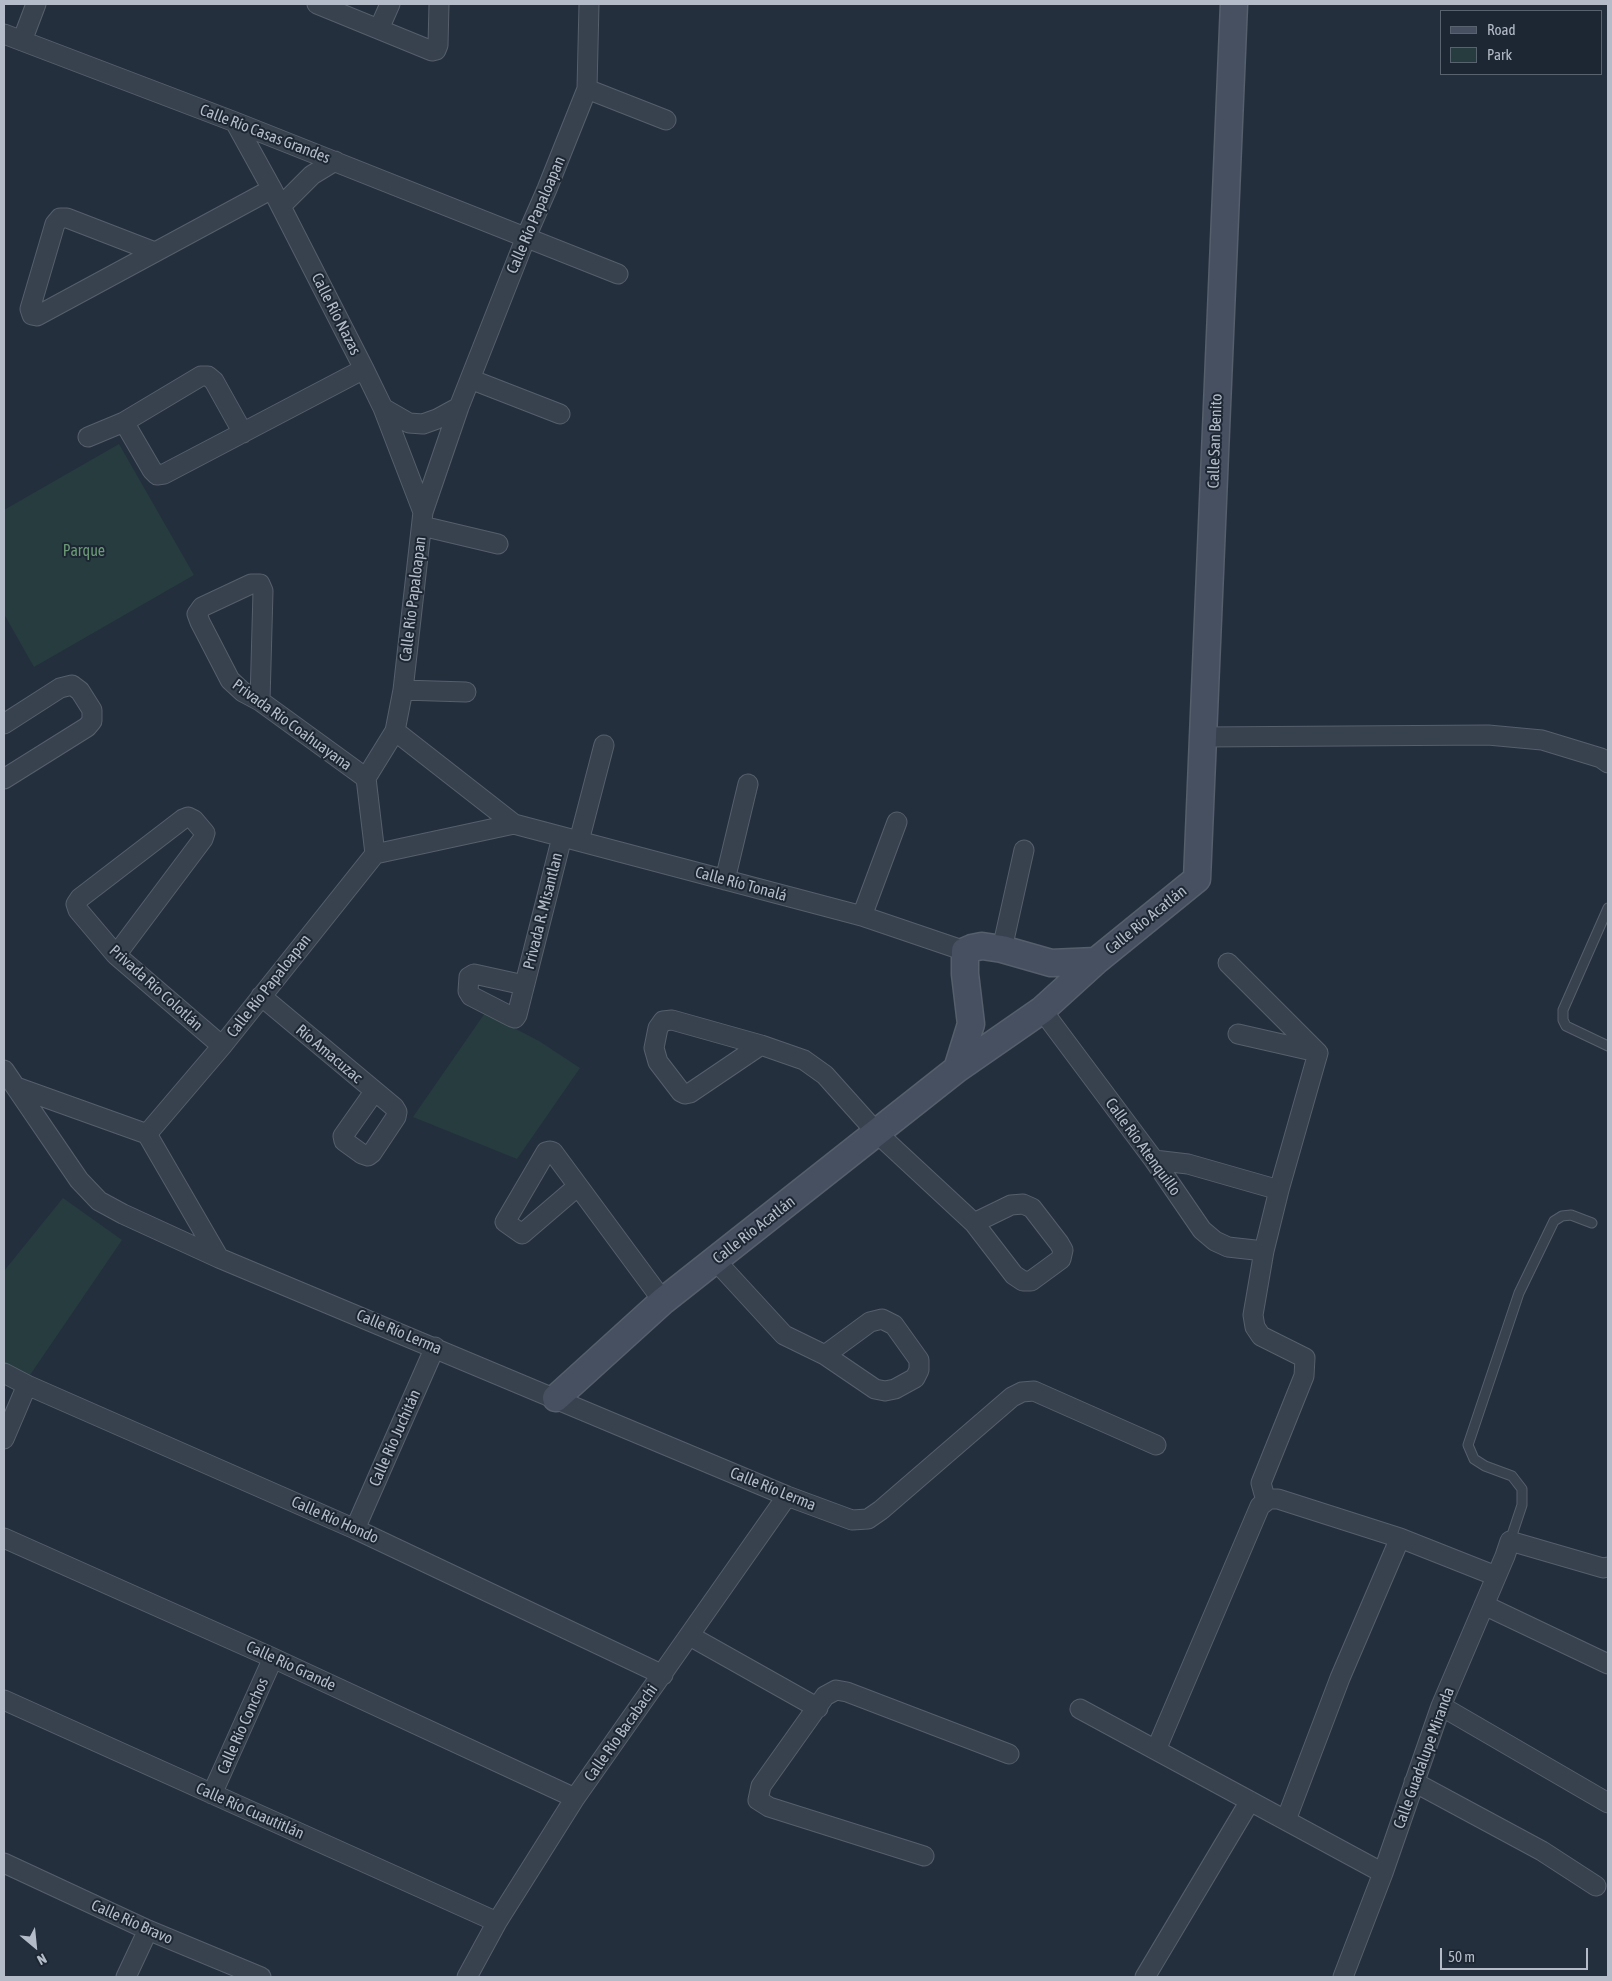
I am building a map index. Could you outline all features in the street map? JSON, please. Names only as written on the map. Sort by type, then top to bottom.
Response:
[{"type":"street","points":[[22,41],[36,4]]},
{"type":"street","points":[[317,4],[432,51],[436,50],[438,45],[438,4]]},
{"type":"street","points":[[379,29],[390,4]]},
{"type":"street","name":"Calle Río Papaloapan","points":[[366,778],[395,731],[403,690],[422,519],[459,407],[526,236],[587,89],[589,4]]},
{"type":"street","name":"Calle San Benito","points":[[1197,879],[1234,4]]},
{"type":"street","name":"Calle Río Casas Grandes","points":[[4,34],[335,161],[618,274]]},
{"type":"street","points":[[587,89],[666,120]]},
{"type":"street","name":"Calle Río Nazas","points":[[235,122],[272,188],[383,408],[422,519]]},
{"type":"street","points":[[281,206],[312,175],[335,161]]},
{"type":"street","points":[[155,252],[67,218],[60,218],[54,224],[30,309],[32,315],[38,316],[155,252],[272,188]]},
{"type":"street","points":[[124,422],[152,470],[157,475],[164,474],[364,369]]},
{"type":"street","points":[[88,437],[124,422],[201,376],[208,376],[214,380],[243,433]]},
{"type":"street","points":[[470,379],[560,414]]},
{"type":"street","points":[[383,408],[409,423],[423,424],[438,419],[459,407]]},
{"type":"street","points":[[422,519],[498,544]]},
{"type":"street","name":"Privada Río Coahuayana","points":[[260,701],[263,591],[260,584],[251,584],[202,607],[197,614],[230,680],[243,692],[260,701],[366,778]]},
{"type":"street","points":[[4,724],[60,688],[72,685],[80,690],[92,710],[92,720],[87,727],[4,779]]},
{"type":"street","points":[[403,690],[466,692]]},
{"type":"street","name":"Calle Río Tonalá","points":[[395,731],[514,824],[862,916],[965,952]]},
{"type":"street","points":[[1202,737],[1488,735],[1542,740],[1601,758],[1608,763]]},
{"type":"street","name":"Privada R. Misantlan","points":[[524,985],[571,839],[604,745]]},
{"type":"street","points":[[366,778],[375,854]]},
{"type":"street","points":[[725,880],[748,784]]},
{"type":"street","name":"Privada Río Colotlán","points":[[116,955],[203,839],[205,833],[202,827],[194,820],[188,817],[183,819],[80,898],[76,904],[78,910],[116,955],[222,1046]]},
{"type":"street","points":[[862,916],[897,822]]},
{"type":"street","name":"Calle Río Tonalá","points":[[375,854],[514,824]]},
{"type":"street","points":[[1002,949],[1024,850]]},
{"type":"street","name":"Calle Río Papaloapan","points":[[147,1134],[222,1046],[375,854]]},
{"type":"street","name":"Calle Río Acatlán","points":[[556,1398],[663,1300],[716,1261],[957,1069],[1042,1010],[1096,961],[1197,879]]},
{"type":"street","name":"Calle Río Acatlán","points":[[965,952],[982,946],[1002,949],[1051,962],[1096,961]]},
{"type":"street","points":[[957,1069],[971,1024],[965,974],[965,952]]},
{"type":"street","points":[[1051,962],[1058,977],[1061,992]]},
{"type":"street","points":[[1228,964],[1318,1053]]},
{"type":"street","name":"Río Amacuzac","points":[[261,996],[394,1107],[397,1112],[396,1117],[368,1156],[344,1141],[343,1136],[374,1092]]},
{"type":"street","name":"Calle Río Atenquillo","points":[[1042,1010],[1154,1160],[1202,1230],[1216,1241],[1228,1247],[1264,1251]]},
{"type":"street","points":[[761,1045],[690,1093],[685,1094],[681,1092],[658,1062],[654,1048],[658,1028],[663,1021],[672,1020],[761,1045],[804,1060],[825,1075],[877,1133],[974,1223],[1014,1274],[1022,1281],[1031,1281],[1061,1259],[1063,1250],[1059,1243],[1032,1208],[1023,1204],[1011,1205],[974,1223]]},
{"type":"street","points":[[971,1024],[1001,1040]]},
{"type":"street","points":[[1238,1034],[1318,1053]]},
{"type":"street","points":[[1266,1501],[1261,1482],[1304,1376],[1305,1358],[1261,1336],[1255,1328],[1253,1315],[1264,1251],[1279,1190],[1318,1053]]},
{"type":"street","name":"Calle Río Lerma","points":[[4,1070],[79,1180],[100,1201],[123,1214],[219,1258],[787,1496],[852,1520],[868,1519],[881,1510],[1012,1397],[1022,1392],[1034,1391],[1156,1445]]},
{"type":"street","points":[[16,1088],[147,1134],[219,1258]]},
{"type":"street","points":[[1154,1160],[1188,1164],[1279,1190]]},
{"type":"street","points":[[578,1186],[663,1300]]},
{"type":"street","points":[[716,1261],[784,1335],[825,1355],[875,1389],[885,1391],[895,1389],[915,1378],[919,1370],[919,1360],[894,1325],[882,1319],[870,1322],[825,1355]]},
{"type":"street","name":"Calle Río Juchitán","points":[[355,1529],[435,1347]]},
{"type":"street","name":"Calle Río Hondo","points":[[4,1373],[27,1385],[355,1529],[662,1675]]},
{"type":"street","points":[[4,1439],[27,1385]]},
{"type":"street","name":"Calle Río Bacabachi","points":[[467,1977],[497,1922],[575,1798],[787,1496]]},
{"type":"street","points":[[1156,1750],[1260,1506],[1269,1499],[1278,1499],[1400,1538],[1496,1576]]},
{"type":"street","name":"Calle Río Grande","points":[[4,1538],[273,1658],[575,1798]]},
{"type":"street","points":[[1286,1820],[1340,1678],[1400,1538]]},
{"type":"street","points":[[1510,1541],[1603,1568],[1608,1567]]},
{"type":"street","name":"Calle Guadalupe Miranda","points":[[1343,1977],[1383,1873],[1441,1706],[1506,1556],[1510,1541]]},
{"type":"street","points":[[1484,1605],[1608,1664]]},
{"type":"street","points":[[690,1636],[818,1708]]},
{"type":"street","name":"Calle Río Conchos","points":[[212,1794],[273,1658]]},
{"type":"street","points":[[924,1856],[769,1807],[758,1800],[761,1786],[825,1696],[836,1690],[847,1692],[1009,1754]]},
{"type":"street","name":"Calle Río Cuautitlán","points":[[4,1700],[497,1922]]},
{"type":"street","points":[[1441,1706],[1608,1803]]},
{"type":"street","points":[[1080,1708],[1383,1873]]},
{"type":"street","points":[[1414,1782],[1542,1851],[1596,1886]]},
{"type":"street","points":[[1145,1977],[1250,1801]]},
{"type":"street","name":"Calle Río Bravo","points":[[4,1863],[148,1930],[261,1977]]},
{"type":"street","points":[[126,1977],[148,1930]]},
{"type":"lane","points":[[1608,908],[1563,1010],[1563,1020],[1566,1026],[1608,1046]]},
{"type":"lane","points":[[1510,1541],[1522,1505],[1522,1489],[1512,1476],[1484,1466],[1474,1459],[1468,1445],[1519,1292],[1554,1221],[1562,1216],[1571,1215],[1592,1223]]},
{"type":"green space","name":"Parque","points":[[119,444],[194,575],[34,667],[4,614],[4,510]]},
{"type":"green space","points":[[485,1013],[539,1041],[580,1068],[517,1159],[413,1117]]},
{"type":"green space","points":[[63,1198],[122,1240],[28,1378],[4,1369],[4,1271]]}]
